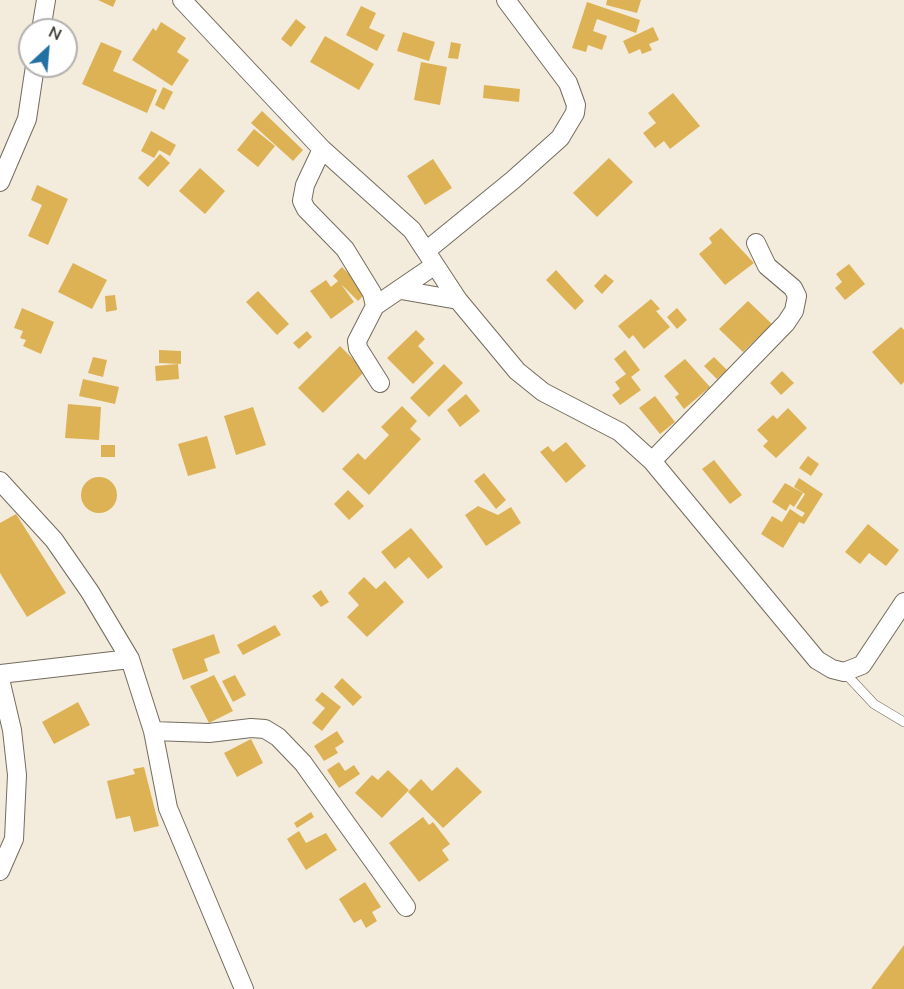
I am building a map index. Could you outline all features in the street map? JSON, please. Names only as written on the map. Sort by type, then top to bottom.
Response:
[{"type":"street","points":[[43,18],[46,0]]},
{"type":"street","points":[[182,0],[322,149],[412,230],[458,300],[517,370],[543,392],[620,432],[652,461],[817,660],[832,669],[844,672],[862,665],[904,602]]},
{"type":"street","points":[[380,383],[358,348],[357,341],[375,306],[401,290],[430,258],[560,138],[575,113],[576,105],[568,83],[506,0]]},
{"type":"street","points":[[0,182],[27,119],[33,78]]},
{"type":"street","points":[[322,149],[305,185],[302,201],[306,209],[345,249],[372,292],[375,306]]},
{"type":"street","points":[[652,461],[779,331],[794,311],[797,304],[793,288],[767,266],[756,243]]},
{"type":"street","points":[[401,290],[458,300]]},
{"type":"street","points":[[0,481],[54,540],[90,592],[130,659],[153,731],[168,808],[244,989]]},
{"type":"street","points":[[0,871],[14,839],[17,775],[12,730],[0,677],[130,659]]},
{"type":"street","points":[[153,731],[209,733],[251,728],[265,729],[278,737],[303,763],[406,907]]},
{"type":"lane","points":[[844,672],[874,704],[904,722]]},
{"type":"building","points":[[98,0],[116,0],[113,7]]},
{"type":"building","points":[[607,0],[641,0],[637,13],[606,5]]},
{"type":"building","points":[[587,2],[640,20],[636,33],[597,19],[593,31],[607,36],[602,50],[588,45],[586,52],[572,48]]},
{"type":"building","points":[[361,6],[376,13],[369,28],[385,35],[377,51],[346,35]]},
{"type":"building","points":[[296,19],[306,27],[291,47],[281,39]]},
{"type":"building","points":[[161,22],[186,38],[177,52],[189,60],[172,86],[132,60],[153,28],[156,31]]},
{"type":"building","points":[[653,27],[659,40],[649,44],[652,50],[642,54],[640,49],[629,54],[623,41]]},
{"type":"building","points":[[403,32],[435,42],[429,61],[397,51]]},
{"type":"building","points":[[325,36],[374,64],[359,90],[310,62]]},
{"type":"building","points":[[101,42],[122,51],[113,71],[157,90],[147,113],[82,84]]},
{"type":"building","points":[[451,42],[461,44],[458,59],[448,58]]},
{"type":"building","points":[[421,62],[447,67],[440,105],[414,100]]},
{"type":"building","points":[[484,85],[520,89],[519,102],[483,98]]},
{"type":"building","points":[[163,87],[173,92],[164,110],[155,105]]},
{"type":"building","points":[[673,93],[700,126],[670,149],[664,141],[655,148],[643,133],[656,123],[648,113]]},
{"type":"building","points":[[262,111],[303,150],[293,161],[251,123]]},
{"type":"building","points":[[254,129],[275,146],[258,167],[237,150]]},
{"type":"building","points":[[151,131],[176,145],[170,156],[159,150],[154,158],[141,151]]},
{"type":"building","points":[[160,154],[170,163],[148,187],[138,178]]},
{"type":"building","points":[[609,158],[633,182],[597,217],[573,193]]},
{"type":"building","points":[[433,159],[452,188],[425,205],[407,176]]},
{"type":"building","points":[[200,168],[225,191],[205,214],[179,191]]},
{"type":"building","points":[[37,185],[68,199],[48,245],[28,236],[42,205],[31,200]]},
{"type":"building","points":[[721,228],[754,263],[725,285],[699,254],[712,243],[709,238]]},
{"type":"building","points":[[73,263],[107,280],[92,309],[58,292]]},
{"type":"building","points":[[849,264],[865,284],[845,300],[835,288],[842,282],[836,274]]},
{"type":"building","points":[[342,267],[367,292],[358,301],[341,284],[354,302],[331,319],[310,291],[326,280],[331,287],[338,281],[333,276]]},
{"type":"building","points":[[556,270],[584,301],[575,310],[546,280]]},
{"type":"building","points":[[605,274],[614,281],[602,294],[594,286]]},
{"type":"building","points":[[258,291],[289,324],[277,335],[246,302]]},
{"type":"building","points":[[115,295],[117,310],[106,312],[105,296]]},
{"type":"building","points":[[651,299],[660,309],[656,311],[670,327],[644,349],[633,335],[629,339],[618,326]]},
{"type":"building","points":[[748,301],[772,324],[743,352],[719,329]]},
{"type":"building","points":[[22,308],[54,322],[41,354],[23,346],[26,340],[20,338],[23,331],[14,328]]},
{"type":"building","points":[[677,308],[687,320],[677,329],[667,317]]},
{"type":"building","points":[[901,327],[904,330],[904,382],[901,385],[872,352]]},
{"type":"building","points":[[416,330],[425,339],[418,346],[434,363],[413,384],[387,358]]},
{"type":"building","points":[[307,331],[312,337],[299,349],[293,343]]},
{"type":"building","points":[[340,346],[365,371],[323,413],[298,388]]},
{"type":"building","points":[[159,350],[181,351],[181,364],[159,363]]},
{"type":"building","points":[[625,350],[640,370],[631,377],[641,390],[620,405],[612,395],[620,389],[615,382],[626,374],[614,359]]},
{"type":"building","points":[[93,357],[107,360],[103,377],[88,373]]},
{"type":"building","points":[[714,357],[727,370],[717,379],[704,366]]},
{"type":"building","points":[[685,359],[710,387],[684,409],[675,397],[679,394],[664,376]]},
{"type":"building","points":[[178,364],[179,379],[156,381],[155,366]]},
{"type":"building","points":[[444,364],[463,383],[429,417],[410,398]]},
{"type":"building","points":[[782,371],[794,383],[781,395],[770,383]]},
{"type":"building","points":[[83,379],[119,387],[115,404],[79,396]]},
{"type":"building","points":[[466,394],[480,411],[460,427],[447,410]]},
{"type":"building","points":[[655,396],[675,422],[660,434],[639,408]]},
{"type":"building","points":[[68,404],[101,407],[99,440],[65,438]]},
{"type":"building","points":[[402,406],[417,421],[410,429],[421,439],[369,495],[342,469],[358,453],[365,460],[389,435],[381,427]]},
{"type":"building","points":[[253,407],[266,445],[236,455],[224,416]]},
{"type":"building","points":[[788,408],[807,428],[776,458],[763,446],[768,441],[757,430],[773,415],[777,419]]},
{"type":"building","points":[[207,436],[216,468],[188,476],[178,444]]},
{"type":"building","points":[[566,442],[586,466],[566,483],[540,452],[548,446],[553,452]]},
{"type":"building","points":[[101,445],[115,445],[115,457],[101,457]]},
{"type":"building","points":[[808,456],[819,464],[811,476],[799,468]]},
{"type":"building","points":[[714,460],[742,495],[730,504],[702,469]]},
{"type":"building","points":[[484,473],[506,500],[496,509],[474,481]]},
{"type":"building","points":[[99,477],[112,482],[117,495],[112,508],[99,513],[86,508],[81,495],[86,482]]},
{"type":"building","points":[[799,478],[823,494],[804,524],[799,522],[783,548],[761,534],[772,516],[782,522],[790,509],[802,517],[805,513],[796,508],[805,494],[794,487]]},
{"type":"building","points":[[785,483],[803,493],[794,507],[790,504],[786,511],[772,502]]},
{"type":"building","points":[[348,490],[364,506],[349,520],[334,504]]},
{"type":"building","points":[[478,506],[498,515],[511,507],[521,523],[486,546],[465,515]]},
{"type":"building","points":[[16,514],[66,593],[27,617],[0,573],[0,523]]},
{"type":"building","points":[[868,524],[899,550],[886,566],[869,553],[860,564],[845,552]]},
{"type":"building","points":[[411,528],[443,567],[428,579],[409,557],[395,569],[381,552]]},
{"type":"building","points":[[364,577],[376,589],[385,581],[404,602],[367,637],[347,617],[359,605],[348,593]]},
{"type":"building","points":[[321,590],[329,602],[321,607],[312,596]]},
{"type":"building","points":[[275,625],[281,635],[243,655],[237,645]]},
{"type":"building","points":[[214,634],[220,653],[204,659],[208,671],[183,680],[172,649]]},
{"type":"building","points":[[214,675],[233,711],[209,723],[190,686]]},
{"type":"building","points":[[235,675],[246,695],[233,702],[222,681]]},
{"type":"building","points":[[342,678],[362,697],[353,706],[334,687]]},
{"type":"building","points":[[322,692],[341,707],[322,731],[312,723],[325,708],[315,700]]},
{"type":"building","points":[[78,702],[90,725],[54,744],[42,722]]},
{"type":"building","points":[[337,731],[344,742],[335,748],[338,753],[324,761],[314,746]]},
{"type":"building","points":[[251,739],[263,763],[237,777],[224,753]]},
{"type":"building","points":[[339,762],[345,771],[354,765],[360,774],[339,788],[327,770]]},
{"type":"building","points":[[144,767],[159,826],[134,832],[130,816],[116,819],[107,781],[135,774],[133,769]]},
{"type":"building","points":[[457,767],[482,792],[443,828],[408,792],[421,779],[432,791]]},
{"type":"building","points":[[388,770],[409,790],[382,818],[355,793],[372,775],[378,780]]},
{"type":"building","points":[[311,812],[314,817],[297,828],[294,823]]},
{"type":"building","points":[[423,817],[429,825],[433,822],[450,844],[442,850],[449,860],[419,882],[389,843]]},
{"type":"building","points":[[299,831],[306,843],[326,833],[337,850],[306,870],[287,839]]},
{"type":"building","points":[[365,882],[381,907],[372,912],[377,921],[366,928],[361,919],[354,923],[339,899]]},
{"type":"building","points":[[904,945],[904,989],[871,989]]}]
